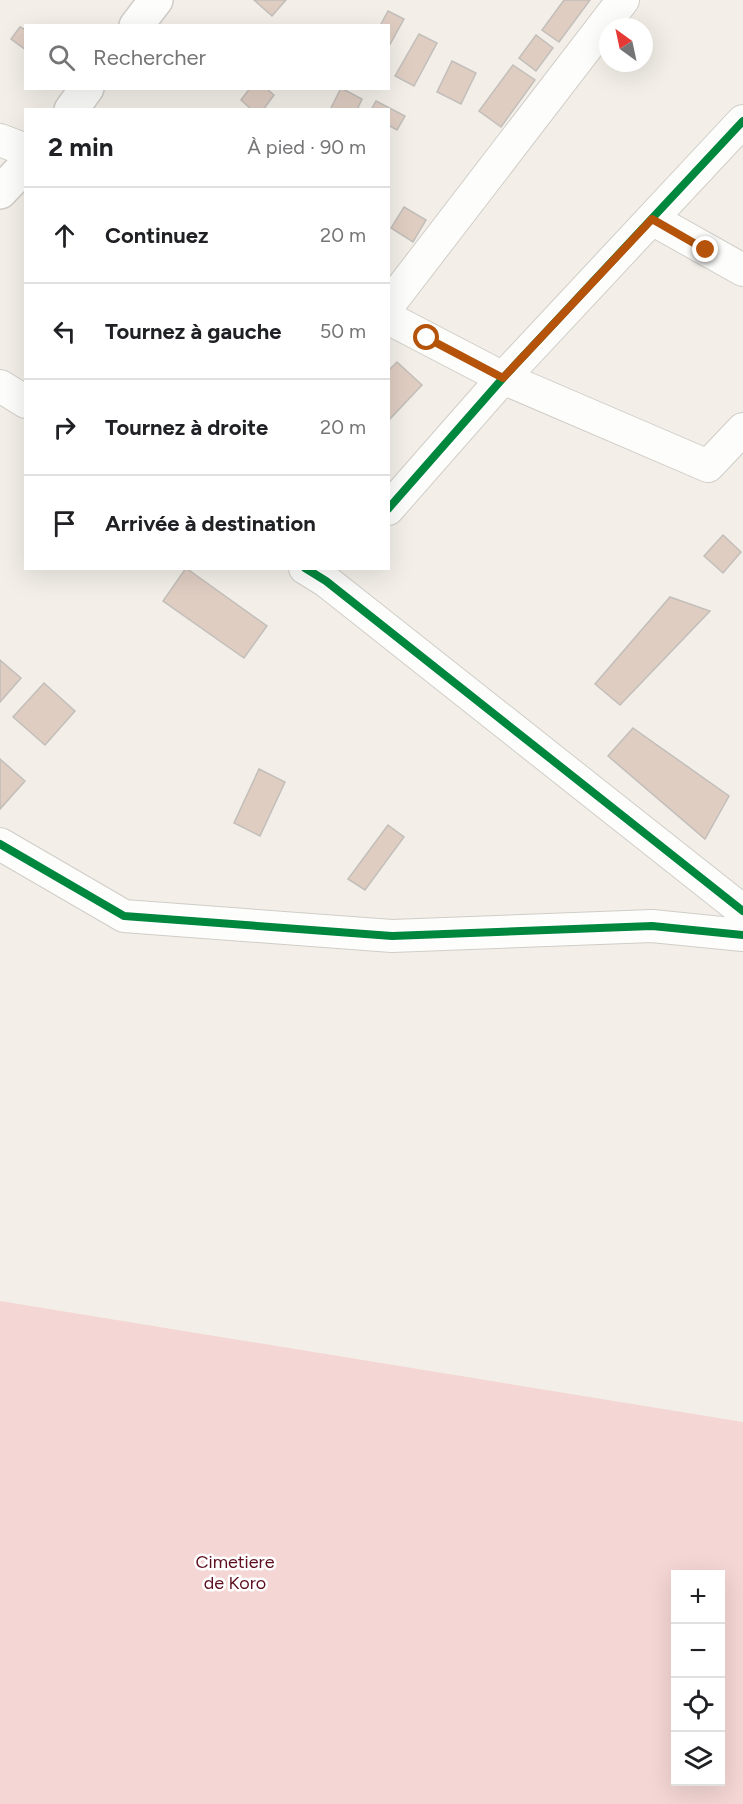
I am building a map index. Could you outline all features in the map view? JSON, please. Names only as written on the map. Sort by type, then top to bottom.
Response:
[{"type":"main road","points":[[138,24],[156,0]]},
{"type":"main road","points":[[72,108],[85,90]]},
{"type":"main road","points":[[0,192],[24,167]]},
{"type":"street","points":[[390,303],[623,0]]},
{"type":"street","points":[[390,507],[503,378],[743,121]]},
{"type":"street","points":[[0,140],[24,149]]},
{"type":"street","points":[[652,219],[743,270]]},
{"type":"street","points":[[390,319],[503,378],[708,466],[743,429]]},
{"type":"street","points":[[0,386],[24,401]]},
{"type":"street","points":[[322,573],[743,911]]},
{"type":"street","points":[[0,844],[124,916],[392,936],[652,926],[743,935]]},
{"type":"green space","name":"Cimetiere de Koro","points":[[0,1301],[743,1422],[743,1804],[0,1804]]},
{"type":"building","points":[[254,0],[286,0],[272,16]]},
{"type":"building","points":[[564,0],[590,0],[559,42],[542,30]]},
{"type":"building","points":[[388,11],[404,19],[390,44],[390,24],[381,24]]},
{"type":"building","points":[[20,27],[24,29],[24,49],[11,39]]},
{"type":"building","points":[[419,34],[437,43],[414,86],[395,76]]},
{"type":"building","points":[[536,35],[553,48],[536,71],[519,58]]},
{"type":"building","points":[[452,61],[476,73],[461,104],[437,92]]},
{"type":"building","points":[[513,65],[535,80],[501,127],[479,111]]},
{"type":"building","points":[[248,90],[268,90],[274,95],[264,108],[250,108],[241,100]]},
{"type":"building","points":[[340,90],[345,90],[362,99],[358,108],[331,108]]},
{"type":"building","points":[[376,101],[390,108],[372,108]]},
{"type":"building","points":[[390,108],[405,116],[397,130],[390,126]]},
{"type":"building","points":[[404,207],[426,220],[413,242],[391,228]]},
{"type":"building","points":[[397,362],[422,385],[390,419],[390,369]]},
{"type":"building","points":[[723,535],[741,552],[723,573],[704,556]]},
{"type":"building","points":[[185,570],[189,570],[267,626],[244,658],[163,601]]},
{"type":"building","points":[[670,597],[710,611],[620,705],[595,684]]},
{"type":"building","points":[[0,660],[21,678],[0,702]]},
{"type":"building","points":[[44,683],[75,711],[45,745],[13,717]]},
{"type":"building","points":[[633,728],[729,796],[705,839],[608,756]]},
{"type":"building","points":[[0,759],[25,781],[0,809]]},
{"type":"building","points":[[259,769],[285,782],[260,836],[234,823]]},
{"type":"building","points":[[388,825],[404,837],[365,890],[348,879]]},
{"type":"cycle path","points":[[390,507],[503,378],[743,121]]},
{"type":"cycle path","points":[[308,570],[326,581],[743,911]]},
{"type":"cycle path","points":[[0,844],[124,916],[392,936],[652,926],[743,935]]},
{"type":"route","points":[[427,338],[503,378],[652,219],[706,250]]}]
